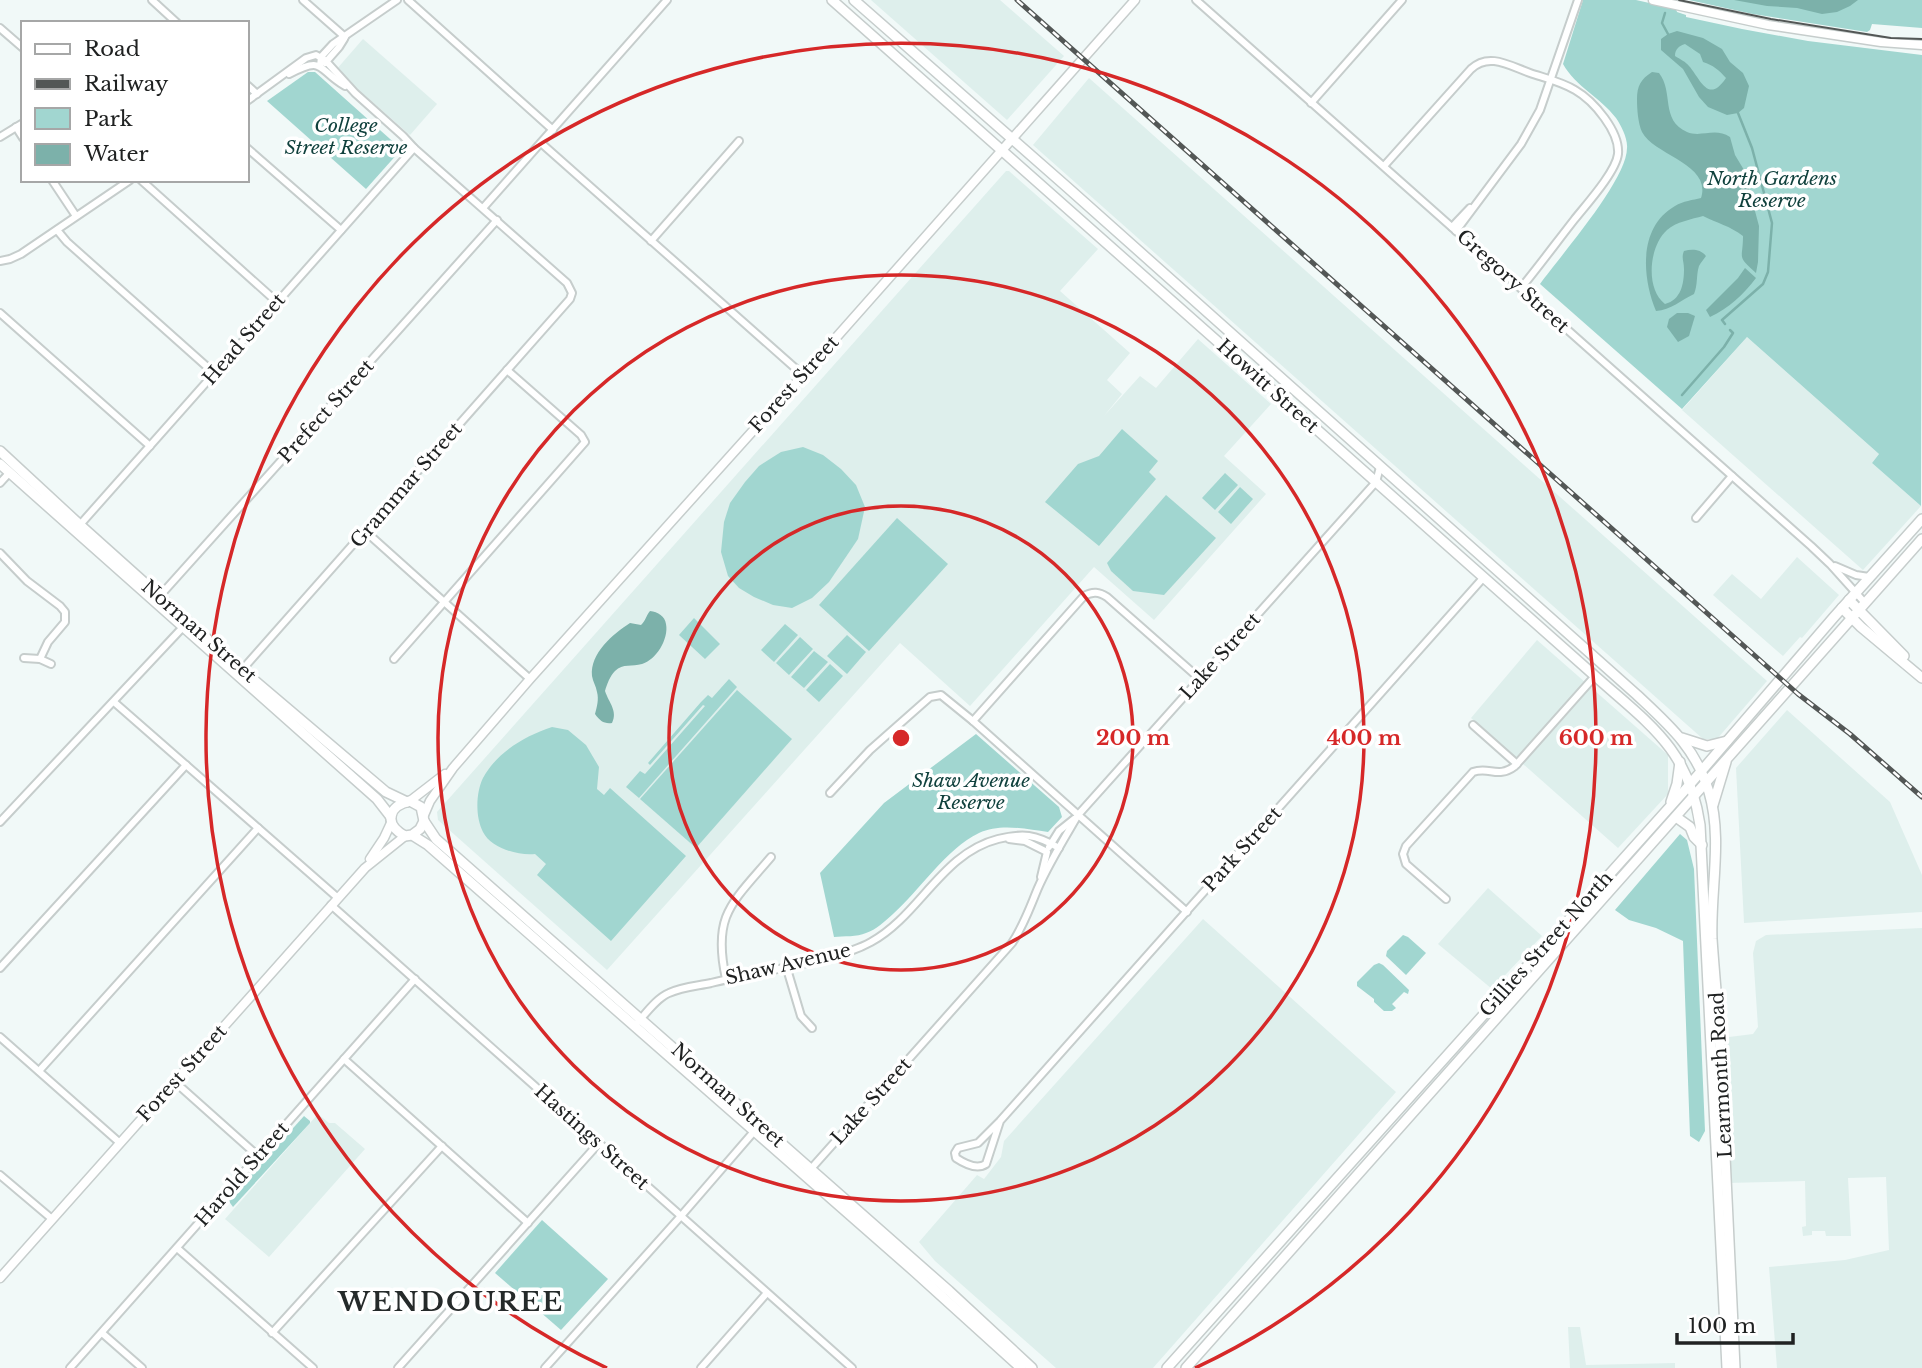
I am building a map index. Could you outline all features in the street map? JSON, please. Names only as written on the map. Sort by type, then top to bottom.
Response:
[{"type":"main road","name":"Howitt Street","points":[[832,0],[1646,721],[1667,743],[1680,762],[1695,795]]},
{"type":"main road","name":"Howitt Street","points":[[854,0],[1604,666],[1682,738],[1706,783]]},
{"type":"main road","points":[[1115,250],[1125,239]]},
{"type":"main road","name":"Norman Street","points":[[0,451],[13,469],[377,799],[391,820]]},
{"type":"main road","name":"Norman Street","points":[[0,464],[13,469]]},
{"type":"main road","name":"Gillies Street North","points":[[1167,1368],[1691,783],[1922,519]]},
{"type":"main road","name":"Gillies Street North","points":[[1186,1368],[1922,539]]},
{"type":"main road","points":[[1513,602],[1521,592]]},
{"type":"main road","points":[[1852,597],[1922,677]]},
{"type":"main road","points":[[1842,608],[1922,677]]},
{"type":"main road","points":[[1595,676],[1604,666]]},
{"type":"main road","name":"Norman Street","points":[[240,673],[386,792],[408,801]]},
{"type":"main road","points":[[1682,738],[1707,746],[1728,741]]},
{"type":"main road","points":[[1712,807],[1727,759]]},
{"type":"main road","points":[[1669,807],[1677,784],[1680,762]]},
{"type":"main road","name":"Learmonth Road","points":[[1706,783],[1712,807],[1714,833],[1712,937],[1727,1368]]},
{"type":"main road","name":"Learmonth Road","points":[[1695,795],[1702,845],[1715,1027]]},
{"type":"main road","points":[[408,801],[421,807],[424,818],[420,829],[408,836],[395,829],[391,820],[396,806],[408,801]]},
{"type":"main road","points":[[1676,817],[1690,827],[1694,837],[1702,845]]},
{"type":"main road","name":"Norman Street","points":[[424,818],[436,839],[638,1022],[808,1172],[913,1259],[1032,1368]]},
{"type":"main road","name":"Norman Street","points":[[408,836],[428,845],[638,1022]]},
{"type":"main road","points":[[1399,1108],[1409,1117]]},
{"type":"main road","name":"Norman Street","points":[[808,1172],[1021,1368]]},
{"type":"main road","name":"Learmonth Road","points":[[1722,1176],[1735,1368]]},
{"type":"main road","points":[[913,1259],[915,1272]]},
{"type":"main road","points":[[1224,1304],[1234,1313]]},
{"type":"street","points":[[152,0],[173,21]]},
{"type":"street","points":[[303,0],[345,37]]},
{"type":"street","points":[[320,66],[345,37],[397,0]]},
{"type":"street","points":[[408,0],[553,130]]},
{"type":"street","points":[[483,208],[667,0]]},
{"type":"street","name":"Forest Street","points":[[424,818],[430,802],[453,768],[530,679],[1135,0]]},
{"type":"street","name":"Gregory Street","points":[[1196,0],[1830,564],[1852,597]]},
{"type":"street","points":[[1311,103],[1402,0]]},
{"type":"street","points":[[1454,229],[1513,155],[1540,110],[1578,0]]},
{"type":"street","points":[[1653,0],[1780,27],[1881,42],[1922,45]]},
{"type":"street","points":[[0,28],[21,46]]},
{"type":"street","points":[[248,100],[306,58],[313,55],[324,59],[355,93],[414,148],[497,220]]},
{"type":"street","points":[[1384,166],[1479,63],[1496,61],[1578,91],[1608,121],[1616,137],[1618,155],[1611,171],[1592,198],[1521,288]]},
{"type":"street","points":[[275,82],[313,64],[320,66],[355,93]]},
{"type":"street","points":[[248,86],[257,94]]},
{"type":"street","points":[[0,137],[21,124]]},
{"type":"street","points":[[16,127],[21,135]]},
{"type":"street","points":[[651,241],[739,141]]},
{"type":"street","points":[[541,143],[803,375]]},
{"type":"street","name":"Head Street","points":[[77,528],[414,148]]},
{"type":"street","points":[[248,149],[341,230]]},
{"type":"street","points":[[53,182],[76,216]]},
{"type":"street","points":[[0,261],[16,256],[127,182]]},
{"type":"street","points":[[143,182],[277,302]]},
{"type":"street","name":"Grammar Street","points":[[240,673],[570,299],[572,293],[567,283],[497,220]]},
{"type":"street","name":"Prefect Street","points":[[157,599],[497,220]]},
{"type":"street","points":[[57,230],[67,242],[214,373]]},
{"type":"street","points":[[0,313],[150,446]]},
{"type":"street","points":[[394,659],[588,442],[507,370]]},
{"type":"street","points":[[1376,482],[1380,467]]},
{"type":"street","points":[[0,484],[13,469]]},
{"type":"street","points":[[1362,496],[1367,482],[1366,473]]},
{"type":"street","points":[[1696,518],[1732,476]]},
{"type":"street","name":"Lake Street","points":[[1047,852],[1062,828],[1078,815],[1376,482]]},
{"type":"street","points":[[365,531],[530,679]]},
{"type":"street","points":[[0,553],[27,581],[65,612],[64,623],[50,639],[40,659]]},
{"type":"street","name":"Gregory Street","points":[[1830,564],[1852,574],[1869,577]]},
{"type":"street","name":"Park Street","points":[[1000,1121],[986,1164],[976,1166],[956,1158],[958,1148],[978,1143],[1000,1121],[1484,577]]},
{"type":"street","points":[[973,721],[1084,596],[1090,593],[1101,593],[1107,597],[1199,679]]},
{"type":"street","points":[[0,822],[186,624]]},
{"type":"street","points":[[23,658],[40,659],[51,664]]},
{"type":"street","points":[[1446,899],[1405,862],[1405,848],[1473,772],[1504,772],[1517,764],[1595,676]]},
{"type":"street","points":[[830,793],[870,750],[927,699],[938,694],[947,698],[1186,912]]},
{"type":"street","points":[[114,702],[338,898]]},
{"type":"street","points":[[1473,725],[1517,764]]},
{"type":"street","points":[[0,968],[186,765]]},
{"type":"street","name":"Forest Street","points":[[408,801],[453,768]]},
{"type":"street","name":"Lake Street","points":[[808,1172],[1012,943],[1028,915],[1054,856],[1078,815]]},
{"type":"street","name":"Forest Street","points":[[0,1278],[365,868],[384,838],[391,820]]},
{"type":"street","points":[[39,1071],[258,828]]},
{"type":"street","name":"Shaw Avenue","points":[[638,1022],[669,993],[848,953],[872,942],[911,909],[962,855],[983,844],[1020,834],[1059,848]]},
{"type":"street","name":"Forest Street","points":[[365,868],[408,836]]},
{"type":"street","points":[[1000,839],[1024,841],[1054,856]]},
{"type":"street","points":[[1038,888],[1047,852]]},
{"type":"street","points":[[726,979],[720,940],[726,916],[736,899],[771,857]]},
{"type":"street","name":"Hastings Street","points":[[331,905],[852,1368]]},
{"type":"street","points":[[787,968],[801,1016],[812,1028]]},
{"type":"street","name":"Harold Street","points":[[70,1368],[415,979]]},
{"type":"street","points":[[0,1037],[120,1143]]},
{"type":"street","points":[[344,1059],[528,1223]]},
{"type":"street","points":[[174,1082],[258,1156]]},
{"type":"street","points":[[545,1368],[757,1128]]},
{"type":"street","points":[[398,1368],[599,1143]]},
{"type":"street","points":[[272,1333],[442,1146]]},
{"type":"street","points":[[0,1175],[52,1219]]},
{"type":"street","points":[[177,1248],[313,1368]]},
{"type":"street","points":[[701,1368],[767,1293]]},
{"type":"street","points":[[102,1333],[142,1368]]},
{"type":"shaded area","points":[[871,0],[1000,0],[1064,56],[1007,120]]},
{"type":"shaded area","points":[[363,39],[437,104],[410,135],[336,70]]},
{"type":"shaded area","points":[[1089,78],[1767,681],[1717,739],[1703,739],[1033,145]]},
{"type":"shaded area","points":[[1006,171],[1098,249],[1060,291],[1130,353],[1107,380],[1122,394],[1104,416],[1140,376],[1156,388],[1198,339],[1271,404],[1224,456],[1266,494],[1154,620],[1094,567],[970,706],[900,643],[607,970],[438,820],[437,812]]},
{"type":"shaded area","points":[[1747,337],[1879,454],[1872,463],[1921,506],[1863,570],[1682,410]]},
{"type":"shaded area","points":[[1797,557],[1839,595],[1783,656],[1713,595],[1732,574],[1761,599]]},
{"type":"shaded area","points":[[1537,640],[1668,755],[1668,794],[1618,848],[1471,718]]},
{"type":"shaded area","points":[[1787,710],[1890,802],[1922,875],[1922,912],[1744,923],[1736,768]]},
{"type":"shaded area","points":[[1488,888],[1542,936],[1492,989],[1438,944]]},
{"type":"shaded area","points":[[1203,919],[1396,1092],[1153,1368],[1056,1368],[935,1261],[919,1242],[977,1175],[984,1179],[1001,1157],[1004,1141]]},
{"type":"shaded area","points":[[1922,928],[1922,1368],[1777,1368],[1769,1267],[1845,1260],[1889,1250],[1886,1177],[1848,1178],[1851,1236],[1826,1236],[1825,1231],[1812,1231],[1812,1235],[1803,1236],[1802,1227],[1806,1226],[1805,1181],[1726,1183],[1719,1044],[1729,1037],[1753,1034],[1758,1027],[1753,953],[1756,941],[1766,935]]},
{"type":"shaded area","points":[[318,1114],[329,1123],[335,1123],[365,1149],[269,1257],[225,1219]]},
{"type":"shaded area","points":[[1568,1327],[1580,1327],[1586,1365],[1675,1363],[1675,1368],[1570,1368]]},
{"type":"green space","name":"North Gardens Reserve","points":[[1583,0],[1636,0],[1676,9],[1686,17],[1742,29],[1808,41],[1922,55],[1921,506],[1872,463],[1879,454],[1747,337],[1682,409],[1540,284],[1605,197],[1624,162],[1627,148],[1625,136],[1616,118],[1563,64]]},
{"type":"green space","points":[[1689,0],[1922,0],[1922,28],[1872,24],[1867,32],[1753,14]]},
{"type":"green space","name":"College Street Reserve","points":[[308,72],[315,72],[399,147],[399,152],[366,189],[267,101]]},
{"type":"green space","points":[[1122,429],[1158,461],[1149,472],[1156,479],[1099,546],[1045,502],[1078,464],[1099,456]]},
{"type":"green space","points":[[803,447],[823,455],[841,469],[856,485],[865,507],[858,539],[829,582],[812,598],[792,608],[773,605],[739,588],[728,576],[721,552],[724,522],[730,503],[745,482],[759,466],[781,452]]},
{"type":"green space","points":[[1225,473],[1238,485],[1215,510],[1202,498]]},
{"type":"green space","points":[[1240,487],[1253,499],[1231,524],[1218,512]]},
{"type":"green space","points":[[1166,495],[1216,538],[1164,595],[1133,591],[1111,571],[1107,563]]},
{"type":"green space","points":[[897,518],[948,564],[869,651],[819,605]]},
{"type":"green space","points":[[694,618],[720,644],[705,659],[679,635]]},
{"type":"green space","points":[[785,624],[798,635],[774,662],[761,650]]},
{"type":"green space","points":[[847,635],[866,652],[847,674],[827,656]]},
{"type":"green space","points":[[800,637],[813,649],[789,675],[776,663]]},
{"type":"green space","points":[[814,651],[828,662],[804,688],[791,677]]},
{"type":"green space","points":[[830,664],[843,676],[819,702],[806,690]]},
{"type":"green space","points":[[729,679],[737,687],[639,798],[626,787],[640,771],[645,774],[705,706],[703,705],[650,765],[648,763],[701,702],[708,695],[712,698]]},
{"type":"green space","points":[[737,690],[792,739],[696,848],[640,799]]},
{"type":"green space","points":[[552,727],[568,730],[586,745],[599,767],[597,789],[604,795],[610,788],[686,856],[611,941],[537,875],[546,864],[535,854],[521,854],[498,847],[487,838],[480,826],[478,797],[483,778],[489,769],[513,746]]},
{"type":"green space","name":"Shaw Avenue Reserve","points":[[976,734],[1059,807],[1062,817],[1048,832],[1004,827],[979,833],[955,849],[877,928],[859,935],[834,937],[820,873],[884,803]]},
{"type":"green space","points":[[1680,834],[1687,840],[1694,869],[1705,1131],[1699,1142],[1690,1136],[1683,941],[1656,928],[1629,920],[1615,910]]},
{"type":"green space","points":[[1403,935],[1426,953],[1406,975],[1386,956],[1387,951]]},
{"type":"green space","points":[[1379,963],[1409,990],[1408,994],[1404,992],[1392,1004],[1396,1008],[1392,1011],[1384,1011],[1357,986],[1357,982]]},
{"type":"green space","points":[[304,1116],[310,1123],[233,1207],[228,1200]]},
{"type":"green space","points":[[542,1220],[608,1279],[561,1330],[495,1273]]},
{"type":"water","points":[[1734,0],[1858,0],[1837,12],[1822,14]]},
{"type":"water","points":[[1677,31],[1703,38],[1722,49],[1730,62],[1743,73],[1749,86],[1744,108],[1738,113],[1727,115],[1708,107],[1683,69],[1661,50],[1661,39]],"holes":[[[1685,44],[1700,54],[1703,62],[1716,68],[1726,78],[1720,86],[1714,89],[1705,87],[1688,65],[1675,56],[1678,48]]]},
{"type":"water","points":[[1652,72],[1659,73],[1663,80],[1670,113],[1679,127],[1692,134],[1719,133],[1730,137],[1735,155],[1744,170],[1759,226],[1756,273],[1742,257],[1743,236],[1728,227],[1703,216],[1679,223],[1667,230],[1656,246],[1652,267],[1654,288],[1665,304],[1675,299],[1682,286],[1684,251],[1696,250],[1706,256],[1699,266],[1694,294],[1671,307],[1656,311],[1646,269],[1649,240],[1663,215],[1678,204],[1701,198],[1702,186],[1691,169],[1658,148],[1642,132],[1638,90],[1642,80]]},
{"type":"water","points":[[1745,268],[1756,278],[1735,300],[1710,317],[1706,310]]},
{"type":"water","points":[[1677,313],[1695,316],[1689,336],[1678,342],[1667,327],[1669,319]]},
{"type":"water","points":[[650,611],[661,615],[665,621],[663,642],[657,654],[647,662],[621,667],[613,673],[605,691],[614,719],[612,723],[604,722],[595,714],[598,697],[592,668],[595,660],[604,645],[617,633],[630,623],[641,625]]},
{"type":"waterway","points":[[1665,13],[1662,23],[1668,34]]},
{"type":"waterway","points":[[1725,324],[1722,320],[1763,284],[1768,272],[1772,223],[1752,148],[1738,113]]},
{"type":"waterway","points":[[1682,395],[1724,347],[1733,333],[1730,330]]},
{"type":"tram line","points":[[1679,0],[1771,19],[1891,38],[1922,39]]},
{"type":"railway","points":[[1017,0],[1798,694],[1850,734],[1922,797]]},
{"type":"district","name":"WENDOUREE","points":[[451,1302]]}]
